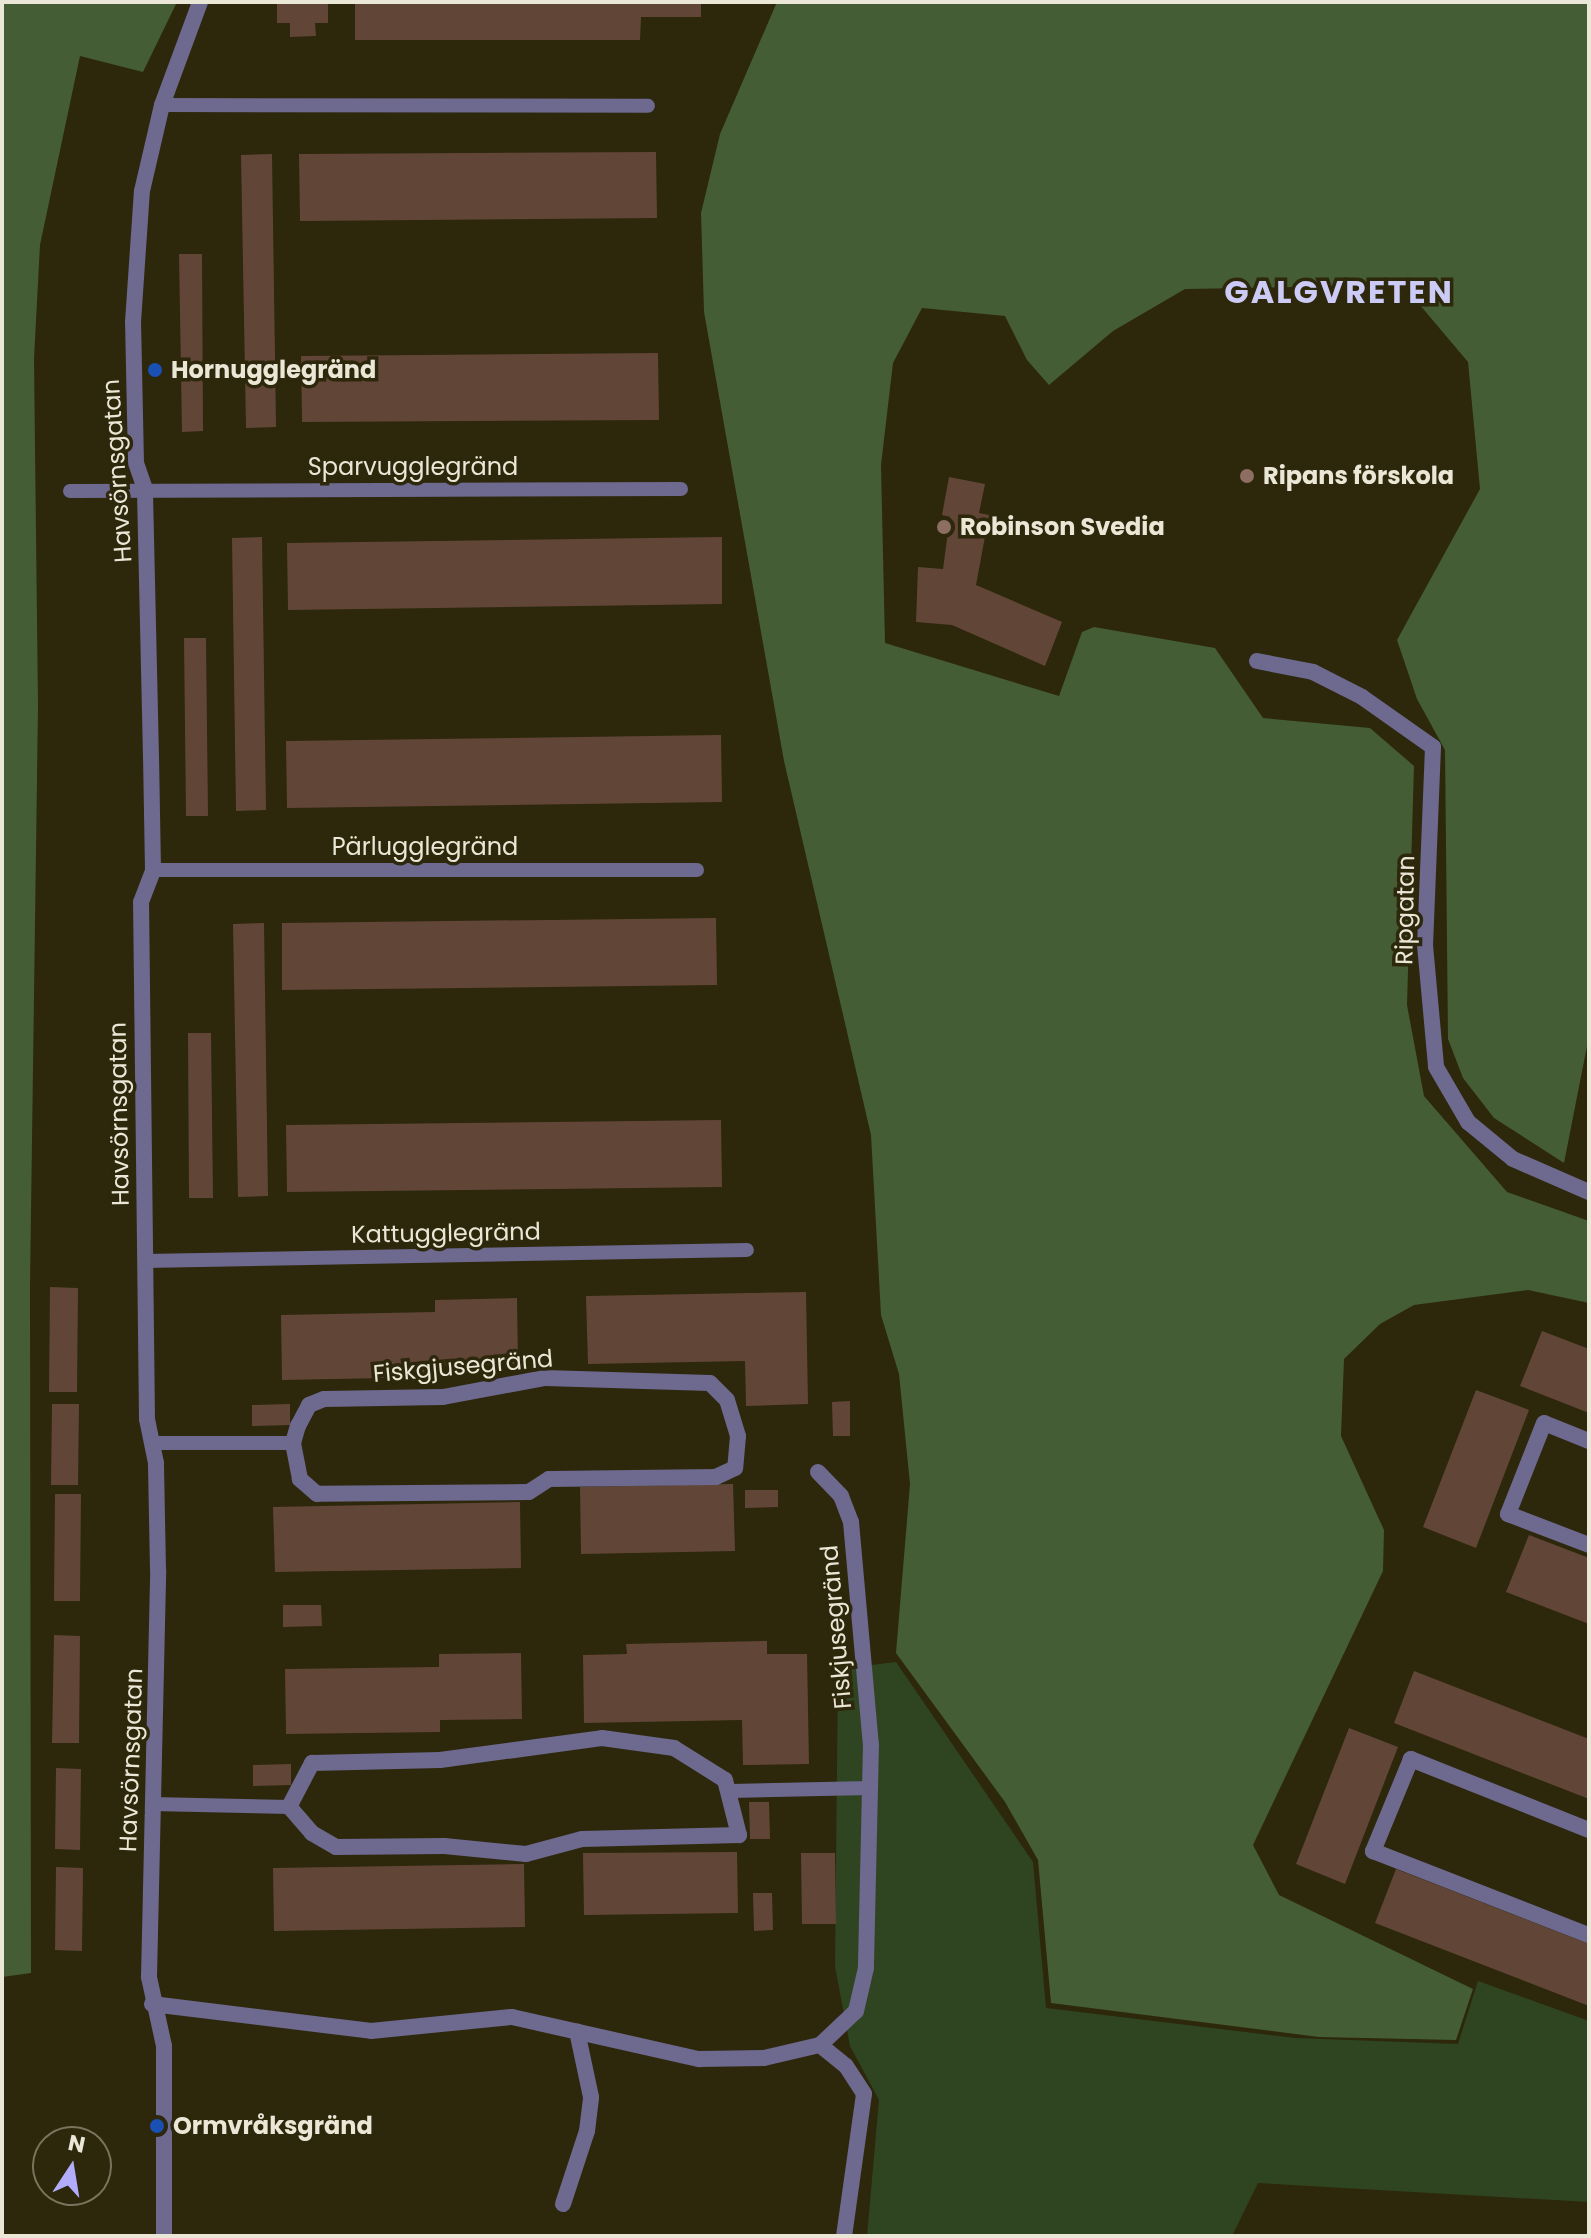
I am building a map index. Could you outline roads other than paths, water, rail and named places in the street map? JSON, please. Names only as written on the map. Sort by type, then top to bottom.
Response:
[{"type":"street","name":"Havsörnsgatan","points":[[164,2236],[164,2046],[152,2004],[152,1804],[158,1710],[145,1261],[141,902],[153,870],[145,489],[136,463],[135,249],[162,105],[200,2]]},
{"type":"street","name":"Ripgatan","points":[[1257,661],[1313,672],[1362,697],[1433,747],[1425,945],[1436,1067],[1468,1122],[1513,1159],[1589,1192]]},
{"type":"street","name":"Fiskgjusegränd","points":[[545,1378],[710,1383],[727,1400],[738,1436],[735,1468],[716,1477],[549,1479],[529,1492],[317,1494],[300,1479],[293,1443],[309,1405],[324,1399],[443,1397],[545,1378]]},
{"type":"street","points":[[1589,1441],[1544,1423],[1508,1514],[1589,1545]]},
{"type":"street","name":"Fiskjusegränd","points":[[818,1472],[841,1496],[851,1522],[870,1788]]},
{"type":"street","points":[[602,1738],[674,1748],[725,1780],[731,1791],[739,1835],[582,1839],[526,1854],[444,1846],[336,1847],[312,1833],[289,1807],[312,1763],[440,1760],[602,1738]]},
{"type":"street","points":[[1589,1830],[1411,1759],[1373,1851],[1589,1935]]},
{"type":"street","points":[[152,2004],[371,2031],[477,2017],[512,2017],[699,2059],[764,2058],[820,2045],[856,2011],[866,1968],[870,1788]]},
{"type":"street","points":[[563,2204],[587,2131],[591,2097],[577,2031]]},
{"type":"street","points":[[820,2045],[846,2066],[864,2094],[844,2236]]},
{"type":"lane","points":[[162,105],[648,106]]},
{"type":"lane","name":"Sparvugglegränd","points":[[70,491],[681,489]]},
{"type":"lane","name":"Pärlugglegränd","points":[[153,870],[697,870]]},
{"type":"lane","name":"Kattugglegränd","points":[[145,1261],[747,1250]]},
{"type":"lane","points":[[152,1443],[293,1443]]},
{"type":"lane","points":[[731,1791],[870,1788]]},
{"type":"lane","points":[[152,1804],[289,1807]]},
{"type":"place","name":"Hornugglegränd","points":[[155,370]]},
{"type":"place","name":"Ripans förskola","points":[[1247,476]]},
{"type":"place","name":"Robinson Svedia","points":[[944,527]]},
{"type":"place","name":"Ormvråksgränd","points":[[157,2126]]},
{"type":"district","name":"GALGVRETEN","points":[[1339,292]]}]
